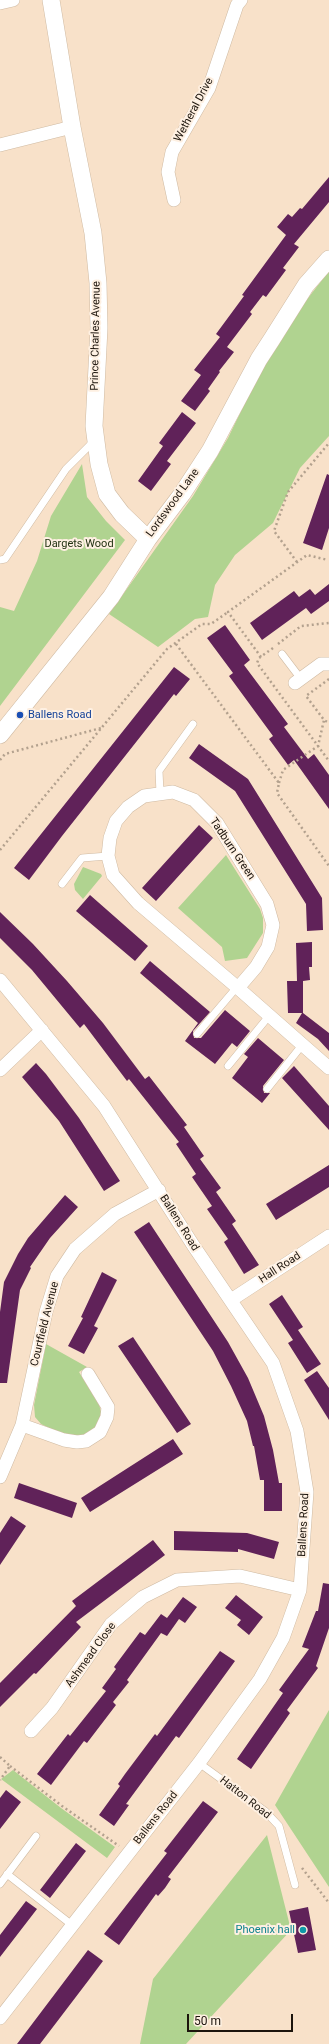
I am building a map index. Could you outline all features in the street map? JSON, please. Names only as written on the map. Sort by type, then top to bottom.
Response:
[{"type":"street","points":[[0,2],[13,0]]},
{"type":"street","name":"Prince Charles Avenue","points":[[51,0],[72,127],[93,233],[98,283],[99,328],[94,426],[99,464],[107,494],[122,514],[148,539]]},
{"type":"street","name":"Wetheral Drive","points":[[174,200],[168,172],[172,152],[209,88],[237,5],[241,0]]},
{"type":"street","points":[[0,145],[72,127]]},
{"type":"street","name":"Lordswood Lane","points":[[0,735],[111,597],[148,539],[182,494],[210,451],[251,372],[306,285],[329,259]]},
{"type":"street","points":[[298,681],[321,664],[329,664]]},
{"type":"street","name":"Tadburn Green","points":[[238,987],[256,967],[268,947],[274,925],[267,904],[217,823],[194,800],[173,792],[160,792],[144,796],[128,807],[116,821],[110,838],[108,856],[113,875],[138,903],[238,987],[329,1068]]},
{"type":"street","name":"Ballens Road","points":[[0,980],[104,1106],[193,1245],[273,1363],[297,1431],[307,1492],[300,1590],[283,1638],[260,1679],[199,1763],[0,2018]]},
{"type":"street","points":[[0,1070],[42,1030]]},
{"type":"street","name":"Courtfield Avenue","points":[[0,1477],[22,1425],[46,1312],[57,1276],[75,1250],[115,1214],[159,1190]]},
{"type":"street","name":"Hall Road","points":[[231,1300],[329,1236]]},
{"type":"street","points":[[22,1425],[64,1440],[77,1442],[86,1441],[94,1437],[100,1432],[104,1424],[107,1417],[108,1406],[88,1374]]},
{"type":"street","name":"Ashmead Close","points":[[31,1731],[52,1708],[111,1624],[142,1597],[177,1580],[240,1576],[300,1590]]},
{"type":"lane","points":[[0,560],[5,559],[66,469],[96,439]]},
{"type":"lane","points":[[282,654],[298,681]]},
{"type":"lane","points":[[160,792],[159,771],[193,724]]},
{"type":"lane","points":[[62,884],[82,858],[108,856]]},
{"type":"lane","points":[[197,1034],[238,987]]},
{"type":"lane","points":[[228,1066],[269,1016]]},
{"type":"lane","points":[[267,1089],[303,1044]]},
{"type":"lane","name":"Hatton Road","points":[[199,1763],[265,1811],[279,1826],[295,1885]]},
{"type":"lane","points":[[0,1884],[36,1836]]},
{"type":"lane","points":[[7,1874],[72,1925]]},
{"type":"path","points":[[297,562],[274,531],[288,492],[312,466],[329,443]]},
{"type":"path","points":[[0,850],[167,649],[202,624],[212,624],[307,555],[329,559]]},
{"type":"path","points":[[228,612],[261,657]]},
{"type":"path","points":[[176,644],[279,783]]},
{"type":"path","points":[[329,679],[306,696],[324,720],[329,723]]},
{"type":"path","points":[[324,720],[318,746],[283,770],[277,793],[329,866]]},
{"type":"path","points":[[0,760],[5,754],[102,728]]},
{"type":"path","points":[[0,1757],[62,1806],[129,1853]]},
{"type":"path","points":[[0,1780],[10,1766]]},
{"type":"path","points":[[299,1863],[329,1903]]},
{"type":"green space","points":[[329,271],[329,436],[300,468],[273,523],[235,555],[215,585],[208,617],[195,619],[158,647],[109,614],[193,496],[228,438],[259,374],[291,320]]},
{"type":"green space","name":"Dargets Wood","points":[[82,464],[87,497],[106,521],[125,540],[0,706],[0,607],[14,611],[37,561],[51,516]]},
{"type":"green space","points":[[226,855],[260,909],[263,918],[263,933],[247,958],[225,961],[222,947],[178,908]]},
{"type":"green space","points":[[83,867],[101,874],[102,876],[83,899],[75,890],[74,884]]},
{"type":"green space","points":[[46,1344],[87,1367],[79,1372],[99,1404],[101,1412],[99,1421],[94,1429],[86,1436],[71,1436],[51,1429],[41,1424],[35,1417],[34,1405]]},
{"type":"green space","points":[[329,1710],[329,1887],[275,1805]]},
{"type":"green space","points":[[13,1770],[61,1808],[115,1847],[107,1858],[1,1779]]},
{"type":"green space","points":[[267,1835],[291,1930],[186,2044],[140,2044],[153,1979]]},
{"type":"building","points":[[329,177],[329,202],[294,244],[299,247],[283,268],[286,270],[266,297],[263,295],[250,312],[252,314],[227,347],[234,352],[219,371],[220,372],[208,389],[210,391],[195,411],[181,401],[201,375],[194,370],[220,337],[216,334],[244,296],[242,295],[286,235],[277,227],[288,214],[292,217],[300,208],[302,209]]},
{"type":"building","points":[[182,412],[196,423],[167,461],[171,464],[151,491],[138,481],[163,446],[159,443]]},
{"type":"building","points":[[327,474],[329,475],[329,528],[322,550],[303,543]]},
{"type":"building","points":[[329,584],[329,601],[311,614],[306,608],[262,640],[250,623],[294,591],[299,597],[310,589],[315,595]]},
{"type":"building","points":[[225,625],[250,660],[244,665],[288,724],[284,727],[308,759],[314,754],[329,775],[329,809],[294,760],[288,765],[269,739],[273,736],[229,676],[233,673],[207,638]]},
{"type":"building","points":[[174,667],[190,679],[176,696],[174,694],[29,880],[14,868]]},
{"type":"building","points":[[199,744],[248,779],[322,898],[323,930],[307,931],[306,904],[235,791],[189,758]]},
{"type":"building","points":[[199,825],[213,838],[156,901],[142,888]]},
{"type":"building","points":[[90,895],[148,946],[135,961],[76,911]]},
{"type":"building","points":[[0,912],[33,944],[67,981],[103,1023],[145,1079],[149,1076],[187,1125],[184,1127],[204,1156],[200,1159],[221,1188],[216,1192],[236,1221],[232,1224],[259,1265],[244,1274],[224,1242],[228,1239],[207,1209],[212,1206],[192,1177],[196,1174],[176,1144],[179,1142],[129,1079],[127,1081],[84,1024],[80,1028],[32,970],[0,938]]},
{"type":"building","points":[[312,942],[312,967],[309,967],[310,980],[303,981],[303,1013],[329,1033],[329,1051],[318,1039],[296,1023],[302,1013],[288,1013],[287,981],[297,981],[296,943]]},
{"type":"building","points":[[150,961],[210,1012],[193,1031],[194,1038],[201,1038],[225,1010],[250,1031],[237,1047],[232,1043],[215,1064],[185,1041],[198,1023],[140,973]]},
{"type":"building","points":[[258,1038],[284,1060],[263,1086],[264,1093],[270,1093],[262,1103],[232,1078],[248,1057],[244,1054]]},
{"type":"building","points":[[36,1063],[79,1118],[120,1181],[104,1191],[59,1121],[22,1077]]},
{"type":"building","points":[[294,1066],[329,1106],[329,1130],[282,1078]]},
{"type":"building","points":[[329,1165],[329,1187],[276,1220],[266,1204]]},
{"type":"building","points":[[65,1195],[78,1207],[50,1238],[30,1267],[31,1268],[20,1290],[7,1383],[0,1383],[0,1312],[4,1282],[28,1238]]},
{"type":"building","points":[[149,1222],[228,1342],[248,1378],[264,1416],[273,1450],[279,1483],[282,1483],[282,1511],[264,1511],[264,1480],[260,1480],[254,1446],[247,1421],[231,1386],[213,1351],[134,1232]]},
{"type":"building","points":[[102,1272],[117,1280],[94,1326],[98,1328],[84,1354],[68,1346],[83,1318],[81,1317]]},
{"type":"building","points":[[282,1295],[303,1327],[298,1330],[321,1364],[307,1373],[288,1343],[293,1340],[269,1304]]},
{"type":"building","points":[[133,1337],[191,1424],[177,1433],[118,1346]]},
{"type":"building","points":[[317,1371],[329,1388],[329,1420],[304,1380]]},
{"type":"building","points":[[173,1439],[183,1454],[90,1512],[81,1498]]},
{"type":"building","points":[[19,1483],[77,1503],[72,1518],[14,1498]]},
{"type":"building","points":[[11,1516],[26,1526],[0,1565],[0,1533]]},
{"type":"building","points":[[174,1531],[247,1533],[279,1542],[274,1559],[238,1549],[238,1552],[174,1550]]},
{"type":"building","points":[[153,1540],[165,1555],[76,1622],[81,1627],[36,1674],[34,1673],[0,1707],[0,1683],[76,1606],[72,1601]]},
{"type":"building","points":[[323,1583],[329,1584],[329,1628],[316,1666],[318,1668],[287,1710],[290,1713],[251,1769],[237,1759],[283,1693],[279,1690],[309,1649],[302,1647],[316,1611],[318,1611]]},
{"type":"building","points":[[236,1595],[263,1617],[249,1635],[237,1625],[241,1620],[225,1608]]},
{"type":"building","points":[[183,1597],[197,1607],[185,1623],[179,1619],[167,1636],[161,1633],[127,1680],[129,1682],[113,1702],[116,1705],[87,1743],[84,1741],[51,1785],[37,1774],[68,1734],[70,1736],[106,1691],[102,1688],[116,1669],[114,1667],[140,1632],[145,1635],[161,1614],[167,1618]]},
{"type":"building","points":[[220,1651],[235,1661],[179,1738],[176,1736],[126,1804],[129,1805],[114,1826],[99,1815],[120,1786],[118,1784],[125,1774],[155,1734],[157,1736]]},
{"type":"building","points":[[6,1790],[21,1802],[0,1829],[0,1798]]},
{"type":"building","points":[[203,1801],[218,1812],[168,1877],[171,1879],[165,1888],[158,1896],[156,1894],[119,1945],[104,1934],[167,1853],[164,1851]]},
{"type":"building","points":[[76,1843],[86,1851],[50,1898],[40,1890]]},
{"type":"building","points":[[26,1901],[37,1909],[0,1957],[0,1935]]},
{"type":"building","name":"Phoenix hall","points":[[308,1907],[316,1950],[298,1953],[289,1911]]},
{"type":"building","points":[[88,1950],[103,1961],[88,1981],[40,2044],[17,2044]]},
{"type":"place","name":"Ballens Road","points":[[20,715]]},
{"type":"place","name":"Phoenix hall","points":[[303,1930]]}]
